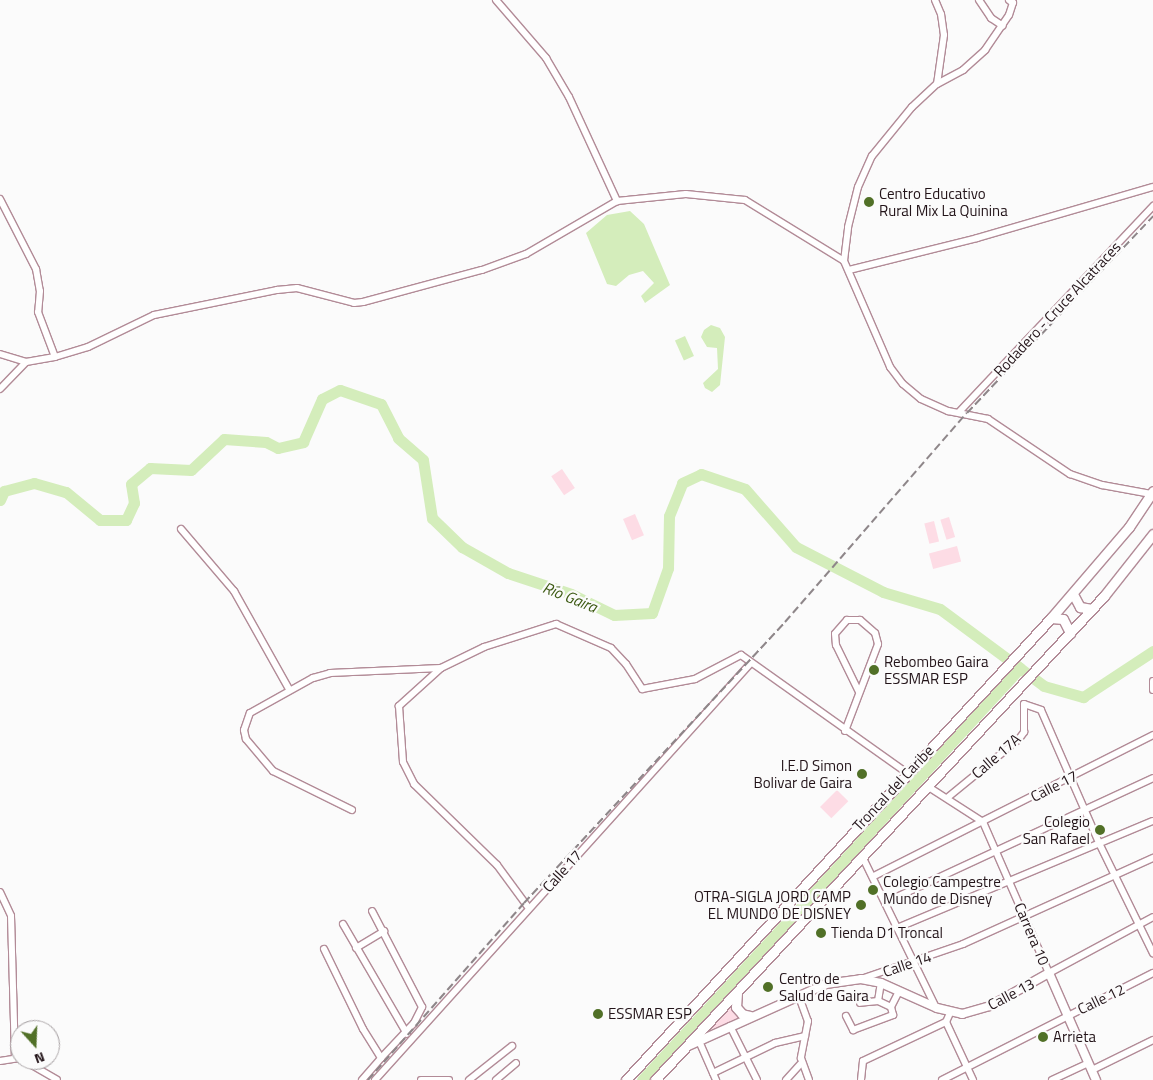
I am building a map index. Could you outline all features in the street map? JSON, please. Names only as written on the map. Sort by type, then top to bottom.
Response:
[{"type":"highway","name":"Troncal del Caribe","points":[[626,1080],[1073,594],[1129,527],[1152,492]]},
{"type":"highway","name":"Troncal del Caribe","points":[[656,1079],[1092,609],[1122,576],[1153,534]]},
{"type":"highway","points":[[1122,576],[1153,542]]},
{"type":"highway","points":[[1073,594],[1080,608],[1092,609]]},
{"type":"highway","points":[[1051,618],[1066,622],[1070,633]]},
{"type":"highway","points":[[739,990],[736,1007],[742,1014],[750,1016]]},
{"type":"main road","name":"Calle 13","points":[[861,979],[881,983],[950,1013],[976,1012],[1049,974]]},
{"type":"main road","name":"Carrera 10","points":[[1049,974],[1096,1080]]},
{"type":"main road","name":"Calle 14","points":[[685,1048],[798,994],[826,984],[861,979]]},
{"type":"street","points":[[496,0],[555,74],[617,201]]},
{"type":"street","points":[[934,0],[941,14],[944,36],[937,84]]},
{"type":"street","points":[[978,0],[991,18],[1003,26]]},
{"type":"street","points":[[844,261],[848,227],[858,187],[872,156],[912,107],[937,84],[963,70],[985,50],[1003,26],[1014,3],[1009,0]]},
{"type":"street","points":[[849,270],[977,238],[1153,187]]},
{"type":"street","points":[[0,354],[26,362],[55,357],[88,347],[154,315],[260,293],[297,288],[354,303],[363,302],[482,270],[526,254],[617,201],[686,194],[745,200],[844,261],[890,367],[903,384],[921,399],[948,410],[960,411],[1003,428],[1070,474],[1102,485],[1152,492]]},
{"type":"street","points":[[0,199],[36,269],[40,291],[38,312],[55,357]]},
{"type":"street","name":"Rodadero - Cruce Alcatraces","points":[[960,411],[1153,206]]},
{"type":"street","points":[[0,389],[26,362]]},
{"type":"street","points":[[181,529],[234,591],[289,689]]},
{"type":"street","points":[[846,731],[878,644],[875,634],[860,620],[847,620],[835,634],[836,645],[859,692]]},
{"type":"street","points":[[528,907],[497,865],[414,784],[403,762],[398,706],[441,668],[484,647],[556,624],[611,648],[626,664],[642,689],[696,679],[741,655],[907,773]]},
{"type":"street","name":"Calle 17","points":[[375,1080],[528,907],[751,663]]},
{"type":"street","points":[[352,810],[273,771],[246,739],[244,730],[250,713],[289,689],[330,673],[441,668]]},
{"type":"street","name":"Calle 17A","points":[[947,798],[1019,739],[1024,732],[1024,704],[1043,712],[1072,777]]},
{"type":"street","name":"Calle 17","points":[[874,876],[1153,735]]},
{"type":"street","points":[[1072,777],[1099,843],[1153,953]]},
{"type":"street","points":[[886,902],[1153,778]]},
{"type":"street","name":"Carrera 10","points":[[928,786],[983,822],[998,851],[1049,974]]},
{"type":"street","points":[[897,928],[1153,821]]},
{"type":"street","points":[[862,856],[874,876],[912,963],[936,1008]]},
{"type":"street","name":"Calle 14","points":[[861,979],[912,963],[1024,916],[1153,858]]},
{"type":"street","points":[[0,892],[11,916],[16,1020]]},
{"type":"street","points":[[362,1080],[405,1033],[422,1007],[372,911]]},
{"type":"street","name":"Calle 13","points":[[1049,974],[1153,917]]},
{"type":"street","points":[[343,924],[405,1033],[412,1038]]},
{"type":"street","points":[[356,948],[384,931]]},
{"type":"street","points":[[324,950],[359,1022],[381,1058]]},
{"type":"street","name":"Calle 12","points":[[942,1080],[1153,973]]},
{"type":"street","points":[[878,1002],[881,983]]},
{"type":"street","points":[[846,1016],[853,1030],[893,1015],[891,1007],[899,991]]},
{"type":"street","points":[[798,994],[808,1021],[802,1062],[810,1080]]},
{"type":"street","points":[[860,1003],[878,1002],[891,1007]]},
{"type":"street","points":[[860,1080],[863,1062],[946,1022],[950,1013]]},
{"type":"street","points":[[946,1022],[973,1080]]},
{"type":"street","points":[[730,1026],[757,1080]]},
{"type":"street","points":[[713,1073],[775,1043],[805,1036]]},
{"type":"street","points":[[699,1040],[716,1080]]},
{"type":"street","points":[[1052,1080],[1153,1040]]},
{"type":"street","points":[[469,1080],[512,1046]]},
{"type":"street","points":[[786,1080],[802,1062]]},
{"type":"street","points":[[496,1080],[516,1063]]},
{"type":"street","points":[[40,1070],[57,1080]]},
{"type":"street","points":[[421,1080],[447,1079]]},
{"type":"shaded area","points":[[630,211],[644,224],[670,285],[645,303],[641,296],[654,283],[643,271],[629,275],[616,286],[607,284],[586,233],[607,215]]},
{"type":"shaded area","points":[[711,325],[720,328],[725,337],[720,385],[712,392],[705,388],[703,383],[718,369],[717,348],[707,347],[701,337],[704,330]]},
{"type":"shaded area","points":[[685,336],[694,356],[684,361],[675,340]]},
{"type":"shaded area","points":[[562,469],[575,488],[564,495],[551,476]]},
{"type":"shaded area","points":[[635,514],[644,535],[632,540],[623,519]]},
{"type":"shaded area","points":[[949,517],[955,537],[947,540],[940,520]]},
{"type":"shaded area","points":[[934,521],[939,541],[929,544],[924,523]]},
{"type":"shaded area","points":[[957,546],[961,561],[933,569],[929,554]]},
{"type":"shaded area","points":[[837,790],[848,801],[831,818],[820,807]]},
{"type":"shaded area","points":[[731,1001],[733,1008],[742,1018],[701,1033]]},
{"type":"waterway","name":"Río Gaira","points":[[0,500],[4,491],[34,483],[66,492],[100,520],[126,520],[134,503],[131,484],[150,468],[191,470],[224,439],[266,442],[278,448],[303,442],[322,399],[340,390],[381,404],[398,438],[423,460],[432,518],[462,547],[508,573],[571,594],[614,615],[652,613],[668,568],[669,516],[682,483],[701,474],[745,489],[796,547],[883,592],[940,609],[1044,686],[1083,697],[1153,651]]},
{"type":"waterway","points":[[642,1080],[1020,668],[1015,664]]},
{"type":"railway","points":[[368,1080],[524,903],[785,622],[967,413],[1153,216]]},
{"type":"place","name":"Centro Educativo Rural Mix La Quinina","points":[[869,202]]},
{"type":"place","name":"Rebombeo Gaira ESSMAR ESP","points":[[874,670]]},
{"type":"place","name":"I.E.D Simon Bolivar de Gaira","points":[[862,774]]},
{"type":"place","name":"Colegio San Rafael","points":[[1100,830]]},
{"type":"place","name":"Colegio Campestre Mundo de Disney","points":[[873,890]]},
{"type":"place","name":"OTRA-SIGLA JORD CAMP EL MUNDO DE DISNEY","points":[[861,905]]},
{"type":"place","name":"Tienda D1 Troncal","points":[[821,933]]},
{"type":"place","name":"Centro de Salud de Gaira","points":[[768,987]]},
{"type":"place","name":"ESSMAR ESP","points":[[598,1014]]},
{"type":"place","name":"Arrieta","points":[[1043,1037]]}]
